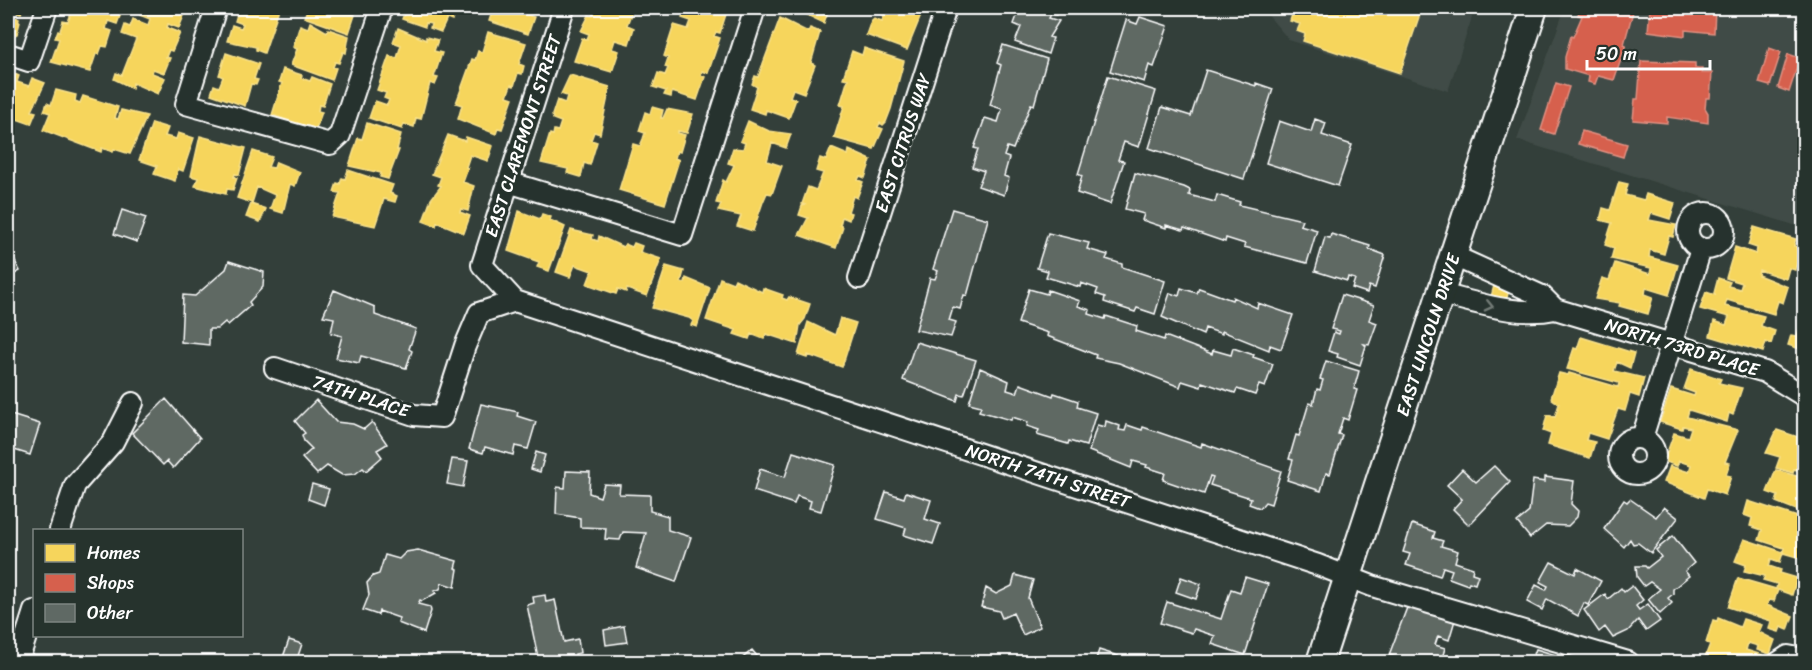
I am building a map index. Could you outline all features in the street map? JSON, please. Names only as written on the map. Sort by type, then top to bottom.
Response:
[{"type":"main road","name":"EAST LINCOLN DRIVE","points":[[1320,663],[1534,8]]},
{"type":"street","points":[[8,54],[29,61],[47,8]]},
{"type":"street","points":[[216,8],[186,104],[330,144],[340,135],[382,8]]},
{"type":"street","name":"EAST CLAREMONT STREET","points":[[515,301],[483,265],[564,8]]},
{"type":"street","points":[[508,182],[682,235],[755,8]]},
{"type":"street","name":"EAST CITRUS WAY","points":[[859,278],[946,8]]},
{"type":"street","points":[[1642,438],[1701,249]]},
{"type":"street","name":"NORTH 73RD PLACE","points":[[1454,256],[1542,296],[1555,309],[1765,372],[1804,396]]},
{"type":"street","name":"NORTH 73RD PLACE","points":[[1442,294],[1495,307],[1537,313],[1555,309]]},
{"type":"street","name":"74TH PLACE","points":[[275,368],[414,415],[442,417],[479,313],[515,301]]},
{"type":"street","name":"NORTH 74TH STREET","points":[[515,301],[1348,577],[1628,663]]},
{"type":"street","points":[[61,529],[75,485],[113,442],[133,404]]},
{"type":"street","points":[[18,663],[33,613]]},
{"type":"street","points":[[1779,663],[1788,656],[1803,652]]},
{"type":"shaded area","points":[[1262,8],[1475,8],[1448,91],[1289,40]]},
{"type":"shaded area","points":[[1565,8],[1804,8],[1804,228],[1517,140]]},
{"type":"building: Homes","points":[[8,8],[23,8],[21,13],[13,11],[12,16],[19,18],[18,22],[20,22],[17,34],[13,36],[8,34]]},
{"type":"building: Homes","points":[[73,8],[123,8],[117,24],[108,21],[106,29],[112,31],[107,47],[102,46],[99,54],[96,54],[90,72],[51,62],[59,39],[55,38],[58,30],[60,31],[63,21],[68,22]]},
{"type":"building: Homes","points":[[134,8],[187,8],[179,28],[168,24],[167,28],[180,33],[172,51],[169,50],[166,57],[170,58],[164,73],[153,69],[152,73],[165,78],[158,94],[133,83],[132,88],[114,79],[116,73],[122,75],[136,39],[122,34],[125,25],[130,27],[133,19],[148,25],[150,19],[140,15],[141,13]]},
{"type":"building: Homes","points":[[239,8],[279,9],[264,53],[256,50],[256,47],[227,41],[232,25],[241,28],[243,24],[235,21]]},
{"type":"building: Homes","points":[[308,8],[349,8],[347,12],[355,15],[349,33],[304,17]]},
{"type":"building: Homes","points":[[406,8],[456,8],[452,21],[447,19],[441,32],[430,28],[431,24],[426,23],[425,27],[402,19]]},
{"type":"building: Homes","points":[[490,8],[525,8],[523,13],[534,17],[528,34],[489,21],[493,9]]},
{"type":"building: Homes","points":[[594,8],[641,8],[632,11],[627,25],[634,28],[629,44],[615,40],[612,49],[619,51],[612,72],[574,61],[582,38],[587,39],[589,34],[581,31],[589,15],[593,16]]},
{"type":"building: Homes","points":[[685,8],[728,8],[720,33],[716,32],[714,36],[720,38],[708,73],[702,71],[701,75],[705,77],[697,100],[672,92],[671,97],[664,95],[666,91],[653,87],[658,73],[665,75],[668,68],[665,67],[668,58],[664,56],[674,25],[688,29],[691,21],[682,18]]},
{"type":"building: Homes","points":[[785,8],[829,8],[824,23],[805,14],[784,10]]},
{"type":"building: Homes","points":[[876,8],[924,8],[907,50],[866,35],[874,18],[882,21],[884,15],[874,12]]},
{"type":"building: Homes","points":[[1294,8],[1422,8],[1400,73],[1303,41],[1305,34],[1297,31],[1300,24],[1290,21]]},
{"type":"building: Homes","points":[[780,18],[808,32],[810,28],[820,32],[811,63],[815,65],[804,93],[793,89],[790,97],[796,99],[789,118],[766,110],[765,114],[750,109],[757,87],[752,84],[755,76],[758,77]]},
{"type":"building: Homes","points":[[310,22],[327,32],[328,29],[349,36],[346,53],[343,52],[339,63],[335,62],[333,67],[336,68],[332,80],[291,65],[297,49],[293,47],[300,25],[308,28]]},
{"type":"building: Homes","points":[[398,28],[426,40],[426,37],[438,40],[434,51],[442,53],[434,77],[438,78],[435,85],[430,83],[421,119],[416,118],[414,127],[404,124],[402,129],[369,118],[375,101],[387,105],[389,100],[384,98],[386,93],[377,90],[389,56],[397,58],[401,45],[393,42]]},
{"type":"building: Homes","points":[[488,32],[526,43],[519,64],[524,66],[522,74],[518,73],[514,86],[511,85],[507,96],[513,98],[502,129],[498,128],[496,134],[458,119],[462,105],[456,103],[472,59],[475,60],[478,51],[482,52]]},
{"type":"building: Homes","points":[[864,48],[904,61],[886,122],[883,125],[880,123],[878,127],[883,129],[874,149],[834,138],[844,106],[840,105],[848,79],[843,78],[852,51],[862,55]]},
{"type":"building: Homes","points":[[226,53],[259,64],[254,79],[258,80],[256,85],[251,84],[245,106],[211,94],[214,85],[219,87],[223,77],[219,75]]},
{"type":"building: Homes","points":[[283,69],[302,75],[301,78],[310,81],[312,77],[330,84],[323,106],[319,105],[318,111],[322,112],[316,129],[272,115],[282,83],[279,82]]},
{"type":"building: Homes","points":[[8,71],[19,76],[17,82],[29,86],[32,78],[45,83],[32,111],[36,112],[31,124],[8,116]]},
{"type":"building: Homes","points":[[570,75],[610,87],[600,134],[594,132],[591,140],[597,142],[590,165],[584,163],[581,177],[567,173],[568,169],[541,163],[550,134],[553,135],[554,130],[558,131],[561,122],[553,119],[552,115],[557,100],[565,103],[567,96],[561,94]]},
{"type":"building: Homes","points":[[56,90],[76,95],[75,101],[80,103],[83,96],[118,107],[115,118],[118,119],[121,110],[147,116],[130,154],[102,148],[101,152],[43,130],[50,113],[44,111],[47,103],[51,105]]},
{"type":"building: Homes","points":[[652,107],[663,110],[661,118],[667,109],[693,114],[687,133],[678,131],[685,135],[680,152],[677,151],[675,158],[679,160],[665,204],[619,190],[633,144],[640,146],[645,133],[639,131],[645,112],[650,114]]},
{"type":"building: Homes","points":[[748,121],[769,131],[791,134],[786,148],[772,143],[767,161],[782,166],[772,194],[767,193],[753,231],[737,226],[741,216],[718,211],[721,204],[716,203],[723,180],[726,182],[734,165],[728,163],[733,148],[743,149],[745,143],[740,141]]},
{"type":"building: Homes","points":[[152,123],[168,128],[165,136],[176,139],[178,133],[194,138],[183,171],[178,169],[175,181],[154,174],[157,166],[139,160]]},
{"type":"building: Homes","points":[[367,123],[401,134],[397,150],[399,150],[388,179],[380,177],[381,173],[349,166],[358,138],[362,139]]},
{"type":"building: Homes","points":[[448,135],[465,141],[466,137],[493,146],[488,161],[470,155],[466,167],[468,168],[463,182],[474,186],[468,211],[461,209],[460,212],[470,216],[464,233],[437,222],[436,226],[423,221],[431,199],[441,186],[438,185],[441,177],[432,174]]},
{"type":"building: Homes","points":[[200,136],[246,148],[239,175],[235,174],[234,177],[237,178],[233,190],[227,189],[226,194],[195,186],[198,178],[191,176]]},
{"type":"building: Homes","points":[[831,148],[848,155],[849,150],[871,160],[865,178],[860,176],[858,180],[863,182],[857,198],[853,196],[848,212],[851,213],[849,220],[842,217],[840,225],[843,227],[836,248],[799,235],[808,218],[799,215],[802,206],[806,205],[802,204],[808,187],[816,190],[823,173],[816,171],[820,158],[826,160]]},
{"type":"building: Homes","points":[[253,151],[272,157],[268,167],[274,168],[276,162],[300,172],[295,186],[290,184],[283,213],[270,209],[275,195],[257,187],[252,203],[237,198]]},
{"type":"building: Homes","points":[[348,170],[393,185],[390,193],[397,196],[395,202],[384,199],[375,226],[332,217],[340,193],[334,192],[337,183],[340,184],[342,178],[345,179]]},
{"type":"building: Homes","points":[[1619,182],[1628,184],[1625,195],[1644,200],[1646,194],[1675,203],[1670,219],[1651,213],[1649,220],[1676,225],[1673,237],[1669,236],[1664,254],[1650,250],[1649,257],[1678,265],[1669,295],[1646,288],[1645,294],[1653,297],[1648,314],[1619,306],[1620,303],[1595,299],[1602,278],[1609,280],[1615,263],[1650,274],[1651,268],[1611,259],[1614,248],[1605,245],[1612,223],[1600,220],[1603,208],[1610,210]]},
{"type":"building: Homes","points":[[251,204],[266,209],[260,222],[246,217]]},
{"type":"building: Homes","points":[[519,211],[540,219],[542,214],[551,217],[550,220],[565,227],[549,271],[537,267],[539,262],[508,251]]},
{"type":"building: Homes","points":[[1754,227],[1796,239],[1794,246],[1802,248],[1795,270],[1789,268],[1786,279],[1759,270],[1758,275],[1788,287],[1783,303],[1778,301],[1774,314],[1727,300],[1725,306],[1764,316],[1761,326],[1775,331],[1771,344],[1766,342],[1763,352],[1710,336],[1714,321],[1726,325],[1729,317],[1700,309],[1706,292],[1715,295],[1718,278],[1730,282],[1728,286],[1740,289],[1742,283],[1726,278],[1735,247],[1756,254],[1757,248],[1748,245]]},
{"type":"building: Homes","points":[[571,230],[593,235],[592,239],[598,241],[599,236],[623,247],[625,244],[632,247],[634,243],[642,246],[640,252],[661,259],[647,296],[627,289],[626,292],[618,289],[616,294],[587,284],[592,271],[575,265],[570,277],[556,272]]},
{"type":"building: Homes","points":[[666,266],[684,271],[681,282],[685,283],[686,278],[710,288],[697,327],[691,325],[693,321],[689,318],[652,308]]},
{"type":"building: Homes","points":[[720,278],[733,283],[735,279],[762,292],[763,288],[783,295],[782,298],[787,300],[789,297],[810,304],[805,319],[800,325],[797,344],[766,334],[764,339],[751,334],[749,339],[734,334],[736,330],[706,320]]},
{"type":"building: Homes","points":[[1495,282],[1510,286],[1506,301],[1491,297]]},
{"type":"building: Homes","points":[[840,318],[856,323],[842,367],[808,355],[807,358],[798,355],[808,322],[835,335]]},
{"type":"building: Homes","points":[[1800,327],[1804,328],[1804,362],[1797,359],[1800,349],[1788,345],[1791,335],[1797,336]]},
{"type":"building: Homes","points":[[1581,337],[1634,353],[1630,368],[1617,362],[1614,371],[1644,378],[1639,397],[1630,394],[1625,411],[1618,409],[1607,439],[1588,433],[1586,440],[1595,442],[1590,458],[1548,445],[1551,434],[1543,431],[1547,415],[1555,417],[1559,404],[1551,398],[1559,373],[1568,375],[1569,373],[1618,387],[1619,383],[1567,369],[1574,348],[1577,349]]},
{"type":"building: Homes","points":[[1691,369],[1721,379],[1719,383],[1742,388],[1733,415],[1729,413],[1727,422],[1689,410],[1687,417],[1738,430],[1725,462],[1730,463],[1726,475],[1731,476],[1725,495],[1707,489],[1704,498],[1664,482],[1670,466],[1689,472],[1691,465],[1679,461],[1677,466],[1664,461],[1674,433],[1688,437],[1691,428],[1683,426],[1682,429],[1660,422],[1671,389],[1694,396],[1695,393],[1684,389]]},
{"type":"building: Homes","points":[[1777,430],[1804,439],[1804,472],[1794,469],[1793,473],[1776,468],[1780,457],[1766,453]]},
{"type":"building: Homes","points":[[1776,470],[1804,478],[1804,513],[1776,502],[1778,496],[1767,492]]},
{"type":"building: Homes","points":[[1748,501],[1804,519],[1804,559],[1783,553],[1780,562],[1771,559],[1769,566],[1781,570],[1780,573],[1797,578],[1792,595],[1778,590],[1774,601],[1769,600],[1767,605],[1793,616],[1788,630],[1781,627],[1779,632],[1769,629],[1771,621],[1728,607],[1738,578],[1776,589],[1777,584],[1763,580],[1765,576],[1744,571],[1746,565],[1735,561],[1744,539],[1783,552],[1784,548],[1759,540],[1762,530],[1750,526],[1752,518],[1744,515]]},
{"type":"building: Homes","points":[[1718,618],[1740,627],[1743,619],[1762,625],[1759,632],[1775,640],[1770,654],[1757,650],[1758,646],[1748,643],[1746,650],[1762,655],[1759,662],[1703,662],[1710,644],[1706,643],[1713,620],[1717,621]]},
{"type":"building: Shops","points":[[1580,8],[1634,8],[1624,44],[1626,45],[1614,80],[1598,76],[1595,84],[1588,82],[1589,76],[1565,69],[1565,57],[1571,36],[1573,37],[1582,16],[1578,15]]},
{"type":"building: Shops","points":[[1650,8],[1715,8],[1714,33],[1685,30],[1685,36],[1648,31]]},
{"type":"building: Shops","points":[[1769,48],[1781,52],[1770,86],[1759,83]]},
{"type":"building: Shops","points":[[1788,54],[1800,58],[1789,92],[1778,88]]},
{"type":"building: Shops","points":[[1641,61],[1695,63],[1695,68],[1702,68],[1702,73],[1712,73],[1710,98],[1706,98],[1705,108],[1708,113],[1708,123],[1667,117],[1667,123],[1633,120],[1635,99],[1638,99]]},
{"type":"building: Shops","points":[[1556,83],[1569,87],[1554,134],[1541,130]]},
{"type":"building: Shops","points":[[1582,131],[1627,144],[1623,157],[1578,144]]},
{"type":"building: Other","points":[[1020,8],[1058,8],[1056,15],[1051,14],[1049,18],[1059,21],[1049,37],[1053,38],[1048,54],[1015,42],[1021,27],[1014,24]]},
{"type":"building: Other","points":[[1140,17],[1168,26],[1154,67],[1149,65],[1144,82],[1110,71],[1126,20],[1137,24]]},
{"type":"building: Other","points":[[1003,45],[1047,59],[1034,105],[1031,104],[1013,149],[1007,147],[1004,156],[1009,158],[1004,176],[1009,178],[1004,195],[978,186],[984,171],[972,167],[978,149],[974,148],[985,118],[998,122],[1002,109],[990,105],[1001,65],[997,63]]},
{"type":"building: Other","points":[[1206,70],[1273,89],[1244,179],[1149,148],[1162,107],[1191,116]]},
{"type":"building: Other","points":[[1108,76],[1156,91],[1139,147],[1124,142],[1118,160],[1124,161],[1110,204],[1077,193],[1082,176],[1078,174]]},
{"type":"building: Other","points":[[1315,119],[1326,123],[1322,135],[1352,145],[1338,186],[1266,163],[1279,121],[1311,132]]},
{"type":"building: Other","points":[[1135,173],[1184,187],[1190,190],[1189,195],[1215,202],[1217,195],[1240,202],[1239,205],[1302,220],[1300,225],[1317,230],[1307,263],[1244,247],[1245,244],[1226,238],[1225,242],[1184,228],[1183,230],[1166,225],[1166,228],[1142,220],[1144,214],[1125,209]]},
{"type":"building: Other","points":[[952,209],[988,219],[967,296],[964,295],[960,309],[953,307],[949,320],[956,322],[951,337],[916,330],[930,278],[935,279],[938,271],[933,269]]},
{"type":"building: Other","points":[[122,210],[146,218],[137,242],[114,234]]},
{"type":"building: Other","points":[[1048,233],[1089,243],[1087,249],[1108,255],[1106,259],[1122,264],[1122,267],[1165,281],[1155,314],[1137,308],[1135,312],[1104,302],[1105,297],[1096,294],[1098,289],[1081,283],[1080,287],[1046,277],[1048,271],[1037,268]]},
{"type":"building: Other","points":[[1331,234],[1370,246],[1369,249],[1385,255],[1375,288],[1369,286],[1367,293],[1352,288],[1355,279],[1348,277],[1347,281],[1315,271],[1325,237],[1330,238]]},
{"type":"building: Other","points":[[8,248],[20,271],[8,278]]},
{"type":"building: Other","points":[[229,261],[264,272],[263,287],[249,302],[251,305],[228,325],[225,322],[217,329],[209,329],[209,345],[181,342],[183,295],[195,296],[226,269]]},
{"type":"building: Other","points":[[1181,288],[1197,293],[1199,288],[1232,300],[1233,297],[1257,308],[1258,303],[1293,315],[1281,349],[1270,345],[1269,350],[1222,331],[1222,334],[1205,328],[1203,335],[1162,317],[1170,293],[1179,296]]},
{"type":"building: Other","points":[[1029,289],[1047,294],[1048,290],[1080,301],[1078,306],[1090,310],[1089,314],[1105,319],[1106,316],[1137,326],[1136,331],[1164,340],[1165,336],[1212,354],[1213,350],[1231,355],[1233,348],[1254,355],[1253,357],[1273,364],[1265,387],[1259,385],[1255,395],[1237,389],[1235,393],[1202,382],[1201,387],[1182,381],[1180,387],[1119,363],[1095,358],[1096,355],[1047,336],[1048,333],[1018,323]]},
{"type":"building: Other","points":[[334,290],[375,307],[375,315],[416,329],[409,349],[412,351],[406,368],[361,356],[359,363],[336,358],[342,336],[331,333],[334,318],[323,316]]},
{"type":"building: Other","points":[[1342,295],[1374,305],[1369,320],[1377,323],[1369,345],[1364,344],[1366,346],[1360,365],[1337,357],[1338,354],[1328,351],[1334,332],[1339,334],[1340,331],[1331,329]]},
{"type":"building: Other","points":[[916,342],[976,360],[964,395],[959,394],[957,401],[903,380]]},
{"type":"building: Other","points":[[1326,361],[1359,371],[1354,389],[1357,390],[1348,420],[1343,418],[1338,434],[1342,435],[1330,474],[1326,473],[1321,491],[1287,480],[1293,460],[1289,459],[1296,435],[1299,436],[1309,403],[1313,404],[1317,389],[1320,390],[1323,380],[1320,379]]},
{"type":"building: Other","points":[[980,368],[1009,381],[1007,390],[1017,393],[1020,384],[1053,396],[1054,393],[1078,401],[1077,407],[1096,413],[1086,446],[1069,441],[1068,444],[1037,435],[1039,430],[1027,426],[1028,422],[979,411],[981,406],[969,403]]},
{"type":"building: Other","points":[[166,399],[200,438],[173,468],[167,461],[163,465],[132,433]]},
{"type":"building: Other","points":[[316,400],[336,422],[353,424],[364,429],[372,422],[387,444],[377,450],[382,457],[366,471],[363,468],[355,474],[342,475],[327,466],[317,474],[302,458],[312,449],[304,441],[302,435],[305,433],[295,421]]},
{"type":"building: Other","points":[[481,404],[518,412],[517,416],[536,422],[528,449],[515,446],[513,455],[485,447],[483,453],[469,449]]},
{"type":"building: Other","points":[[8,414],[40,424],[30,455],[8,448]]},
{"type":"building: Other","points":[[1106,421],[1120,426],[1119,430],[1125,431],[1127,425],[1142,430],[1143,427],[1201,447],[1202,443],[1281,471],[1271,504],[1265,502],[1260,508],[1249,504],[1251,498],[1210,485],[1213,477],[1210,476],[1204,494],[1163,480],[1165,473],[1146,467],[1147,465],[1133,461],[1131,468],[1089,451],[1097,425],[1105,427]]},
{"type":"building: Other","points":[[536,452],[545,455],[540,472],[531,469]]},
{"type":"building: Other","points":[[793,452],[835,465],[821,511],[809,508],[811,501],[797,496],[794,504],[754,491],[760,469],[785,477]]},
{"type":"building: Other","points":[[452,459],[468,461],[463,487],[447,484]]},
{"type":"building: Other","points":[[1494,466],[1510,482],[1469,525],[1453,509],[1462,499],[1447,485],[1462,469],[1476,482]]},
{"type":"building: Other","points":[[566,471],[590,472],[589,493],[600,497],[604,484],[620,485],[619,494],[650,495],[650,511],[668,516],[668,530],[691,537],[676,582],[636,568],[646,533],[623,532],[620,540],[605,539],[606,528],[580,527],[580,518],[556,514],[557,487],[565,488]]},
{"type":"building: Other","points":[[1545,477],[1574,481],[1571,504],[1578,511],[1577,517],[1568,526],[1546,525],[1530,538],[1517,522],[1529,512],[1533,480],[1545,482]]},
{"type":"building: Other","points":[[312,484],[329,489],[324,505],[308,499]]},
{"type":"building: Other","points":[[886,492],[904,498],[906,492],[931,500],[925,519],[940,524],[933,544],[904,535],[906,528],[877,519]]},
{"type":"building: Other","points":[[1630,499],[1656,517],[1664,507],[1678,518],[1651,553],[1638,543],[1633,544],[1630,539],[1624,547],[1604,529],[1624,500],[1627,502]]},
{"type":"building: Other","points":[[1412,524],[1435,532],[1433,538],[1443,541],[1441,546],[1458,551],[1455,562],[1473,568],[1472,573],[1478,575],[1475,584],[1469,582],[1468,585],[1449,578],[1452,570],[1443,567],[1440,576],[1406,565],[1410,554],[1403,552]]},
{"type":"building: Other","points":[[1673,536],[1694,563],[1685,571],[1689,576],[1673,589],[1673,594],[1668,598],[1672,603],[1660,614],[1648,599],[1660,589],[1650,582],[1644,586],[1637,577],[1636,566],[1647,568],[1661,557],[1656,550]]},
{"type":"building: Other","points":[[418,550],[457,561],[455,568],[458,569],[455,587],[442,583],[440,589],[434,591],[436,593],[420,600],[418,604],[430,607],[431,611],[424,633],[398,623],[399,618],[379,611],[378,615],[363,610],[369,595],[367,583],[373,576],[379,574],[385,555],[399,559],[406,552]]},
{"type":"building: Other","points":[[1551,562],[1575,574],[1577,568],[1601,581],[1588,605],[1584,603],[1578,616],[1547,599],[1542,610],[1527,602],[1536,585],[1546,590],[1548,586],[1540,582]]},
{"type":"building: Other","points":[[1015,575],[1033,580],[1028,598],[1040,627],[1023,635],[1013,613],[1002,618],[999,611],[981,607],[986,588],[996,594],[1012,586]]},
{"type":"building: Other","points":[[1181,577],[1201,584],[1196,599],[1176,592]]},
{"type":"building: Other","points":[[1245,577],[1268,584],[1245,655],[1212,644],[1215,636],[1194,629],[1192,633],[1160,623],[1167,602],[1221,619],[1231,589],[1240,592]]},
{"type":"building: Other","points":[[1632,586],[1643,600],[1636,606],[1639,610],[1648,604],[1660,621],[1646,631],[1638,620],[1628,631],[1613,638],[1605,627],[1599,632],[1584,610],[1605,594],[1608,599],[1621,588],[1624,592]]},
{"type":"building: Other","points":[[545,595],[546,602],[555,600],[564,642],[578,639],[580,653],[575,654],[576,660],[583,659],[584,662],[539,662],[527,605],[534,603],[533,597]]},
{"type":"building: Other","points":[[1408,605],[1455,620],[1449,640],[1438,636],[1435,645],[1445,648],[1441,662],[1414,662],[1389,655]]},
{"type":"building: Other","points":[[624,626],[627,642],[606,645],[604,630]]},
{"type":"building: Other","points":[[289,640],[302,644],[296,662],[282,660]]},
{"type":"building: Other","points":[[1536,649],[1578,662],[1531,662]]},
{"type":"building: Other","points":[[752,650],[762,662],[738,662]]},
{"type":"building: Other","points":[[1099,650],[1118,656],[1115,662],[1095,662]]}]
